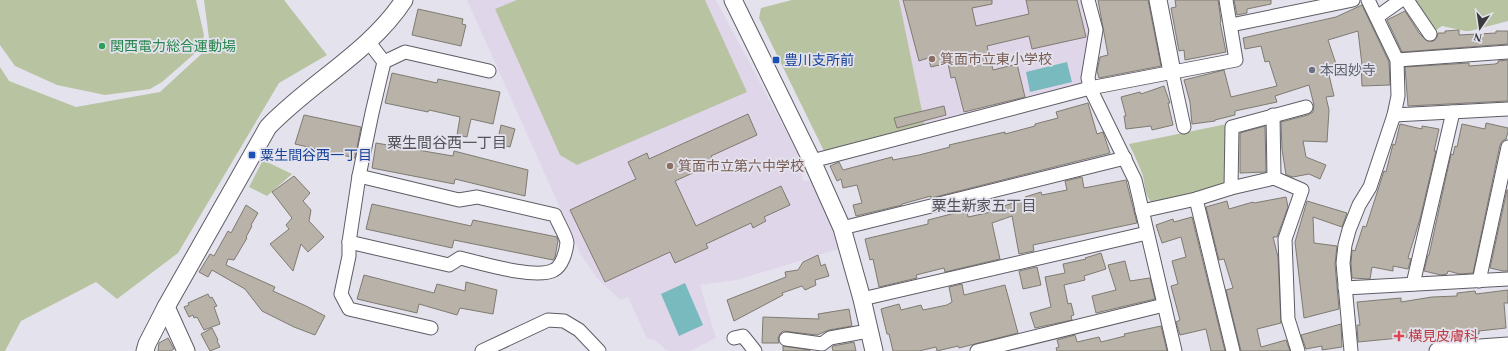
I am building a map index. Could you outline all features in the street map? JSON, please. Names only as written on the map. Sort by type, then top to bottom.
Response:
[{"type":"street","points":[[145,351],[147,344],[166,307],[268,127],[286,108],[352,57],[379,32],[404,0]]},
{"type":"street","points":[[734,0],[812,161],[842,228],[862,299],[868,331],[874,351]]},
{"type":"street","points":[[1088,0],[1096,30],[1088,78],[1090,88],[1135,180],[1175,351]]},
{"type":"street","points":[[1158,0],[1184,127]]},
{"type":"street","points":[[812,161],[1090,88],[1236,60],[1226,0]]},
{"type":"street","points":[[1231,25],[1353,0]]},
{"type":"street","points":[[1351,351],[1343,264],[1345,245],[1359,205],[1370,187],[1394,115],[1398,96],[1397,60],[1368,0]]},
{"type":"street","points":[[1377,17],[1401,0]]},
{"type":"street","points":[[1407,0],[1430,34]]},
{"type":"street","points":[[368,41],[384,62],[359,176],[349,256],[341,294],[349,309],[431,328]]},
{"type":"street","points":[[384,62],[405,52],[489,71]]},
{"type":"street","points":[[1397,60],[1508,52]]},
{"type":"street","points":[[1231,188],[1232,127],[1306,107]]},
{"type":"street","points":[[1394,115],[1508,109]]},
{"type":"street","points":[[1414,284],[1453,112]]},
{"type":"street","points":[[1273,115],[1274,178]]},
{"type":"street","points":[[1479,281],[1508,147]]},
{"type":"street","points":[[842,228],[1124,158]]},
{"type":"street","points":[[350,242],[450,265],[460,258],[530,274],[545,273],[555,270],[562,260],[567,242],[554,215],[477,197],[459,200],[359,176]]},
{"type":"street","points":[[1142,211],[1196,199],[1231,188],[1274,178],[1302,190],[1285,239],[1288,318],[1298,351]]},
{"type":"street","points":[[1196,199],[1233,351]]},
{"type":"street","points":[[862,299],[1147,233]]},
{"type":"street","points":[[1345,288],[1479,281],[1508,278]]},
{"type":"street","points":[[976,351],[1164,305]]},
{"type":"street","points":[[166,307],[186,351]]},
{"type":"street","points":[[482,351],[548,320],[564,321],[579,330],[598,351]]},
{"type":"street","points":[[786,339],[823,347],[830,338],[868,331]]},
{"type":"street","points":[[734,338],[743,336],[755,351]]},
{"type":"street","points":[[1438,351],[1508,346]]},
{"type":"shaded area","name":"箕面市立第六中学校","points":[[467,0],[716,0],[797,152],[803,181],[813,180],[826,209],[839,249],[737,280],[700,285],[716,338],[690,351],[666,350],[655,340],[647,339],[628,297],[620,300],[597,278],[581,255]]},
{"type":"shaded area","name":"箕面市立東小学校","points":[[793,0],[1083,0],[1091,31],[1080,87],[824,151],[759,18],[761,8]]},
{"type":"green space","name":"関西電力総合運動場","points":[[0,0],[196,0],[204,35],[201,48],[162,82],[150,89],[105,95],[57,85],[15,66],[0,45]]},
{"type":"green space","points":[[204,0],[284,0],[327,55],[279,83],[178,253],[117,299],[96,282],[21,321],[5,351],[0,351],[0,67],[9,81],[76,107],[160,92],[210,46]]},
{"type":"green space","points":[[517,0],[705,0],[747,92],[577,165],[560,155],[495,9]]},
{"type":"green space","points":[[792,0],[899,0],[925,126],[824,151],[759,18],[761,8]]},
{"type":"green space","points":[[1413,0],[1508,0],[1508,21],[1470,31],[1442,26],[1435,31]]},
{"type":"green space","points":[[1227,124],[1227,177],[1221,186],[1152,203],[1147,194],[1143,176],[1129,144]]},
{"type":"green space","points":[[263,160],[292,174],[267,196],[249,187]]},
{"type":"water","points":[[1067,62],[1072,82],[1030,92],[1026,72]]},
{"type":"water","points":[[685,283],[703,325],[679,336],[661,294]]},
{"type":"building","points":[[903,0],[992,0],[992,4],[972,8],[976,26],[1029,14],[1026,0],[1077,0],[1086,37],[1032,49],[1029,36],[987,46],[993,70],[1017,64],[1025,97],[964,112],[955,77],[951,78],[948,63],[931,67],[928,58],[919,61]]},
{"type":"building","points":[[1098,0],[1148,0],[1161,66],[1099,78],[1097,71],[1100,57],[1108,55]]},
{"type":"building","points":[[1175,0],[1218,0],[1220,22],[1226,52],[1185,60],[1184,50],[1179,51],[1171,8],[1176,7]]},
{"type":"building","points":[[1234,0],[1271,0],[1271,4],[1247,9],[1247,13],[1237,15]]},
{"type":"building","points":[[1362,5],[1389,62],[1390,85],[1362,86],[1362,65],[1358,31],[1328,40],[1336,64],[1332,65],[1335,73],[1329,75],[1334,96],[1326,97],[1329,110],[1327,142],[1303,141],[1306,157],[1326,165],[1320,179],[1309,174],[1293,177],[1286,175],[1282,149],[1281,122],[1308,115],[1313,112],[1314,105],[1309,85],[1275,96],[1277,102],[1235,111],[1235,115],[1215,121],[1192,124],[1190,102],[1184,80],[1224,70],[1231,97],[1277,86],[1269,61],[1265,62],[1261,46],[1245,49],[1243,38],[1336,17]]},
{"type":"building","points":[[418,9],[463,19],[462,24],[466,25],[461,46],[412,35]]},
{"type":"building","points":[[1405,11],[1419,33],[1427,41],[1434,41],[1438,33],[1445,33],[1445,31],[1459,30],[1459,35],[1508,31],[1508,44],[1402,52],[1387,20]]},
{"type":"building","points":[[1508,60],[1508,101],[1408,106],[1405,67],[1469,63],[1469,66],[1495,64],[1498,63],[1498,61]]},
{"type":"building","points":[[392,73],[437,83],[438,79],[500,92],[493,124],[471,119],[467,137],[457,135],[460,117],[385,103]]},
{"type":"building","points":[[1164,86],[1170,103],[1168,103],[1173,125],[1152,130],[1151,126],[1126,129],[1124,116],[1126,116],[1121,97],[1140,92],[1141,94]]},
{"type":"building","points":[[1088,103],[1097,134],[1103,132],[1110,153],[931,198],[931,196],[902,205],[856,216],[853,205],[862,203],[857,185],[843,188],[841,179],[837,181],[830,166],[839,162],[843,170],[892,157],[893,160],[919,155],[950,147],[949,145],[1005,132],[1005,134],[1058,118],[1056,112]]},
{"type":"building","points":[[944,106],[946,115],[897,128],[894,118]]},
{"type":"building","points":[[748,114],[757,135],[711,156],[715,163],[675,181],[696,226],[781,186],[790,205],[764,217],[766,221],[753,228],[751,223],[706,244],[708,248],[675,263],[670,252],[605,282],[570,210],[636,179],[628,162],[647,153],[649,159]]},
{"type":"building","points":[[304,115],[361,127],[355,158],[295,144]]},
{"type":"building","points":[[1486,123],[1508,128],[1508,132],[1506,139],[1502,141],[1500,145],[1473,273],[1460,274],[1448,271],[1447,274],[1441,275],[1424,271],[1429,255],[1451,154],[1453,155],[1455,146],[1457,147],[1462,124],[1485,129]]},
{"type":"building","points":[[1400,124],[1422,129],[1422,126],[1439,129],[1434,151],[1436,151],[1420,219],[1408,258],[1411,259],[1408,269],[1393,266],[1393,271],[1372,267],[1370,279],[1352,278],[1352,250],[1355,251],[1363,226],[1366,227],[1384,171],[1386,172],[1393,144],[1395,145]]},
{"type":"building","points":[[501,125],[515,129],[510,147],[497,144]]},
{"type":"building","points":[[1265,126],[1266,172],[1240,173],[1240,133]]},
{"type":"building","points":[[376,143],[453,156],[454,151],[528,170],[525,196],[455,179],[454,184],[372,168]]},
{"type":"building","points":[[294,176],[310,193],[303,201],[311,210],[309,221],[324,237],[308,252],[301,244],[293,271],[270,244],[289,229],[286,225],[292,218],[272,192]]},
{"type":"building","points":[[1082,177],[1084,188],[1126,180],[1137,223],[1033,245],[1034,251],[1019,254],[1012,216],[992,223],[1000,259],[945,272],[944,268],[916,275],[917,278],[879,287],[873,259],[870,260],[865,239],[928,224],[928,220],[967,210],[968,217],[1005,209],[1004,206],[1041,192],[1042,195],[1067,190],[1065,181]]},
{"type":"building","points":[[1507,190],[1508,271],[1503,271],[1490,268]]},
{"type":"building","points":[[1286,197],[1288,207],[1277,237],[1273,237],[1278,257],[1281,323],[1257,329],[1261,347],[1286,340],[1290,351],[1241,351],[1226,290],[1233,288],[1224,259],[1219,260],[1206,207],[1227,201],[1229,209],[1253,202]]},
{"type":"building","points":[[1307,201],[1347,213],[1342,227],[1313,217],[1314,243],[1337,246],[1335,264],[1339,309],[1304,318],[1295,242]]},
{"type":"building","points":[[372,204],[471,226],[473,220],[557,237],[558,241],[555,257],[553,260],[454,240],[452,248],[366,229]]},
{"type":"building","points":[[246,205],[258,213],[251,225],[252,226],[246,237],[247,238],[234,260],[228,259],[226,265],[275,287],[273,291],[325,316],[315,335],[294,327],[262,311],[245,289],[212,270],[208,277],[199,272],[210,254],[214,256],[228,231],[231,233]]},
{"type":"building","points":[[1192,217],[1225,351],[1211,351],[1206,329],[1180,335],[1176,322],[1180,320],[1171,286],[1178,284],[1172,261],[1186,257],[1181,237],[1162,243],[1156,225],[1173,219],[1174,222]]},
{"type":"building","points":[[1101,253],[1106,269],[1084,276],[1085,280],[1064,285],[1068,304],[1071,303],[1074,315],[1071,316],[1072,320],[1035,328],[1030,313],[1051,307],[1045,277],[1065,273],[1063,264],[1086,259],[1085,258]]},
{"type":"building","points":[[818,255],[821,266],[825,264],[829,276],[815,280],[816,285],[805,290],[802,286],[782,293],[783,295],[734,321],[727,300],[786,277],[785,272],[798,270],[803,262]]},
{"type":"building","points":[[1125,261],[1130,281],[1150,278],[1155,299],[1096,313],[1092,296],[1116,290],[1108,265]]},
{"type":"building","points":[[1037,267],[1041,285],[1023,289],[1019,271]]},
{"type":"building","points":[[364,275],[434,293],[437,284],[465,291],[466,282],[497,290],[493,314],[460,308],[457,315],[419,304],[417,313],[357,299]]},
{"type":"building","points":[[962,284],[964,295],[1005,285],[1018,333],[959,348],[958,346],[937,351],[936,347],[919,351],[893,351],[881,309],[899,304],[901,310],[921,305],[923,310],[947,305],[952,302],[949,287]]},
{"type":"building","points":[[1508,290],[1508,303],[1504,303],[1506,328],[1479,331],[1479,334],[1453,337],[1410,340],[1410,337],[1358,342],[1357,325],[1360,325],[1357,302],[1401,298],[1401,302],[1432,297],[1457,296],[1457,293],[1475,291],[1476,294]]},
{"type":"building","points":[[208,294],[210,298],[212,297],[217,306],[214,307],[220,324],[204,330],[197,317],[194,318],[193,315],[189,317],[184,307],[189,305],[188,303]]},
{"type":"building","points":[[849,309],[852,326],[829,330],[817,335],[783,331],[778,338],[779,343],[762,343],[763,317],[819,319],[818,314]]},
{"type":"building","points":[[1341,324],[1342,347],[1322,350],[1322,346],[1306,349],[1301,335]]},
{"type":"building","points":[[1161,326],[1167,351],[1057,351],[1056,348],[1059,347],[1057,340],[1075,335],[1077,342],[1099,337],[1101,342],[1125,336],[1124,334]]},
{"type":"building","points":[[212,328],[220,347],[210,351],[201,334]]},
{"type":"building","points":[[168,338],[174,349],[170,351],[158,351],[159,343]]},
{"type":"building","points":[[854,342],[856,351],[833,351],[833,346]]},
{"type":"building","points":[[783,346],[810,350],[810,351],[783,351]]},
{"type":"place","name":"関西電力総合運動場","points":[[102,46]]},
{"type":"place","name":"箕面市立東小学校","points":[[932,59]]},
{"type":"place","name":"豊川支所前","points":[[776,60]]},
{"type":"place","name":"本因妙寺","points":[[1312,70]]},
{"type":"place","name":"粟生間谷西一丁目","points":[[252,155]]},
{"type":"place","name":"箕面市立第六中学校","points":[[670,166]]},
{"type":"place","name":"横見皮膚科","points":[[1399,336]]},
{"type":"district","name":"粟生間谷西一丁目","points":[[447,143]]},
{"type":"district","name":"粟生新家五丁目","points":[[984,206]]}]
